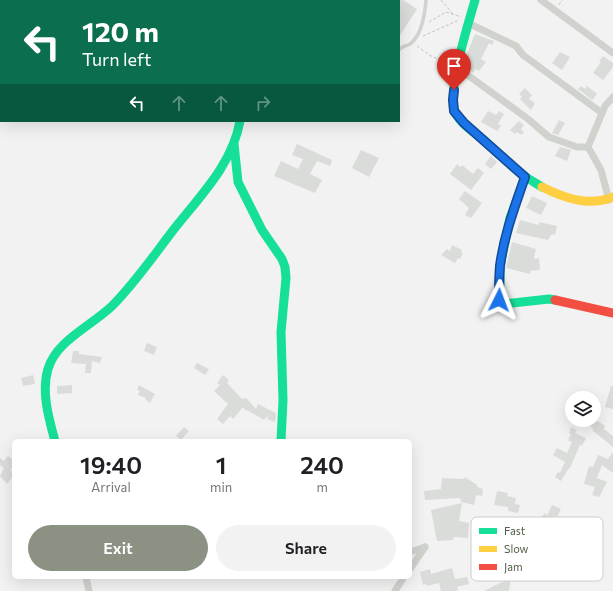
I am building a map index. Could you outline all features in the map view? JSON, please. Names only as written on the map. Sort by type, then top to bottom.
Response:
[{"type":"street","points":[[475,0],[458,68],[453,100],[454,111],[464,123],[525,177],[562,196],[590,203],[611,198],[601,170],[588,147]]},
{"type":"street","points":[[541,0],[613,53]]},
{"type":"street","points":[[469,23],[516,46],[523,55],[602,113]]},
{"type":"street","points":[[458,68],[528,119],[549,137],[577,148],[588,147]]},
{"type":"street","points":[[588,147],[602,113],[613,97]]},
{"type":"street","points":[[55,439],[48,412],[46,384],[51,362],[70,339],[111,307],[132,283],[221,169],[239,132],[240,122]]},
{"type":"street","points":[[234,144],[238,182],[262,230],[282,259],[285,267],[286,278],[281,332],[283,400],[281,439]]},
{"type":"street","points":[[525,177],[510,218],[500,266],[500,302],[503,304],[549,299],[613,313]]},
{"type":"street","points":[[412,551],[425,547],[412,565]]},
{"type":"street","points":[[86,579],[89,591]]},
{"type":"street","points":[[395,591],[403,579]]},
{"type":"lane","points":[[400,49],[414,39],[422,24],[426,0]]},
{"type":"path","points":[[441,0],[459,20],[469,23]]},
{"type":"path","points":[[422,24],[429,22],[446,12],[454,14],[469,23]]},
{"type":"path","points":[[414,39],[430,31],[444,28],[459,20]]},
{"type":"path","points":[[410,43],[420,47],[438,60],[458,68]]},
{"type":"path","points":[[438,60],[450,80],[456,81]]},
{"type":"building","points":[[400,0],[403,0],[417,9],[400,35]]},
{"type":"building","points":[[475,34],[494,41],[492,45],[489,43],[481,59],[486,62],[479,71],[476,69],[473,73],[465,67],[468,63],[466,62],[468,51]]},
{"type":"building","points":[[560,52],[570,57],[562,70],[552,63]]},
{"type":"building","points":[[603,56],[613,63],[613,67],[603,80],[593,73],[601,62],[599,61]]},
{"type":"building","points":[[581,86],[585,89],[587,86],[597,94],[592,100],[578,89]]},
{"type":"building","points":[[525,88],[532,95],[529,99],[535,103],[531,110],[520,99],[522,97],[519,94]]},
{"type":"building","points":[[488,111],[496,115],[499,111],[504,114],[498,124],[501,126],[497,131],[481,122]]},
{"type":"building","points":[[559,120],[565,123],[558,135],[552,133]]},
{"type":"building","points":[[519,121],[524,125],[521,129],[524,132],[521,135],[517,132],[515,134],[510,130]]},
{"type":"building","points":[[297,144],[332,160],[330,166],[317,161],[310,174],[322,180],[315,193],[274,176],[281,161],[298,169],[303,159],[292,155]]},
{"type":"building","points":[[560,147],[571,150],[567,161],[555,156]]},
{"type":"building","points":[[361,150],[379,158],[369,177],[352,168]]},
{"type":"building","points":[[491,156],[497,162],[491,169],[485,164]]},
{"type":"building","points":[[457,164],[460,167],[462,165],[473,174],[478,168],[484,173],[471,190],[450,174]]},
{"type":"building","points":[[465,191],[482,203],[471,218],[465,215],[469,208],[459,199]]},
{"type":"building","points":[[532,196],[547,203],[541,215],[526,208]]},
{"type":"building","points":[[520,220],[539,225],[539,222],[557,226],[555,235],[552,234],[548,240],[516,233]]},
{"type":"building","points":[[512,242],[536,249],[534,259],[539,258],[540,270],[530,271],[530,274],[506,268]]},
{"type":"building","points":[[452,245],[462,250],[461,252],[463,253],[460,259],[458,258],[455,263],[441,255],[447,249],[450,251]]},
{"type":"building","points":[[147,343],[157,347],[154,355],[144,351]]},
{"type":"building","points":[[73,351],[79,351],[79,354],[102,357],[100,363],[92,361],[91,373],[85,373],[86,364],[71,363]]},
{"type":"building","points":[[197,363],[209,369],[205,375],[194,368]]},
{"type":"building","points":[[33,375],[35,384],[23,386],[21,378]]},
{"type":"building","points":[[223,375],[229,380],[227,383],[242,399],[246,398],[256,409],[258,404],[276,413],[275,422],[267,419],[268,415],[264,420],[247,410],[246,411],[243,407],[233,419],[230,416],[223,424],[217,419],[228,404],[214,391],[220,385],[217,383]]},
{"type":"building","points":[[72,385],[72,393],[57,394],[57,386]]},
{"type":"building","points":[[139,385],[155,394],[150,403],[145,399],[146,398],[138,395],[140,391],[137,390]]},
{"type":"building","points":[[611,386],[613,386],[613,409],[605,407]]},
{"type":"building","points":[[601,423],[605,426],[604,429],[613,436],[613,447],[592,430],[594,429],[591,427],[601,427]]},
{"type":"building","points":[[184,427],[189,431],[182,439],[176,436]]},
{"type":"building","points":[[571,427],[577,430],[575,433],[586,438],[582,446],[580,445],[570,468],[561,481],[555,477],[558,472],[560,473],[565,462],[553,455],[557,448],[567,453],[572,442],[568,440],[571,434],[569,433]]},
{"type":"building","points":[[613,452],[613,473],[602,465],[597,478],[607,482],[599,497],[592,495],[595,487],[584,484],[589,466],[593,467],[598,455],[608,459]]},
{"type":"building","points":[[8,456],[12,459],[12,468],[10,470],[12,472],[12,478],[7,484],[0,476],[4,468],[0,465],[0,458],[4,461]]},
{"type":"building","points":[[465,477],[477,485],[477,487],[483,489],[482,496],[476,495],[474,505],[461,502],[460,498],[425,500],[424,491],[441,489],[442,478],[464,479]]},
{"type":"building","points":[[497,491],[508,493],[507,496],[516,498],[515,504],[520,505],[518,513],[508,511],[508,507],[494,505]]},
{"type":"building","points":[[462,503],[459,521],[469,523],[468,538],[454,537],[453,540],[437,541],[431,510]]},
{"type":"building","points":[[552,505],[561,509],[557,517],[541,517],[545,513],[547,516]]},
{"type":"building","points":[[452,568],[455,579],[467,577],[469,584],[457,587],[458,590],[455,591],[441,591],[439,583],[427,586],[426,584],[423,585],[420,572],[430,569],[431,574]]},
{"type":"building","points":[[504,581],[510,581],[509,591],[484,591]]},
{"type":"traffic: fast","points":[[475,0],[463,41],[453,91],[453,105],[456,114],[466,126],[483,139],[513,167],[542,187]]},
{"type":"traffic: fast","points":[[54,439],[48,415],[45,387],[48,369],[52,359],[58,350],[75,334],[112,306],[143,271],[171,233],[213,181],[230,153],[240,122]]},
{"type":"traffic: fast","points":[[234,144],[238,182],[262,230],[282,259],[285,267],[286,278],[281,332],[283,400],[281,439]]},
{"type":"traffic: fast","points":[[525,177],[510,218],[500,266],[500,302],[503,304],[549,299],[555,300]]},
{"type":"traffic: slow","points":[[542,187],[559,195],[577,200],[595,201],[613,197]]},
{"type":"traffic: jam","points":[[555,300],[613,313]]},
{"type":"route","points":[[454,90],[454,111],[464,123],[525,177],[510,218],[500,266],[499,300]]}]
